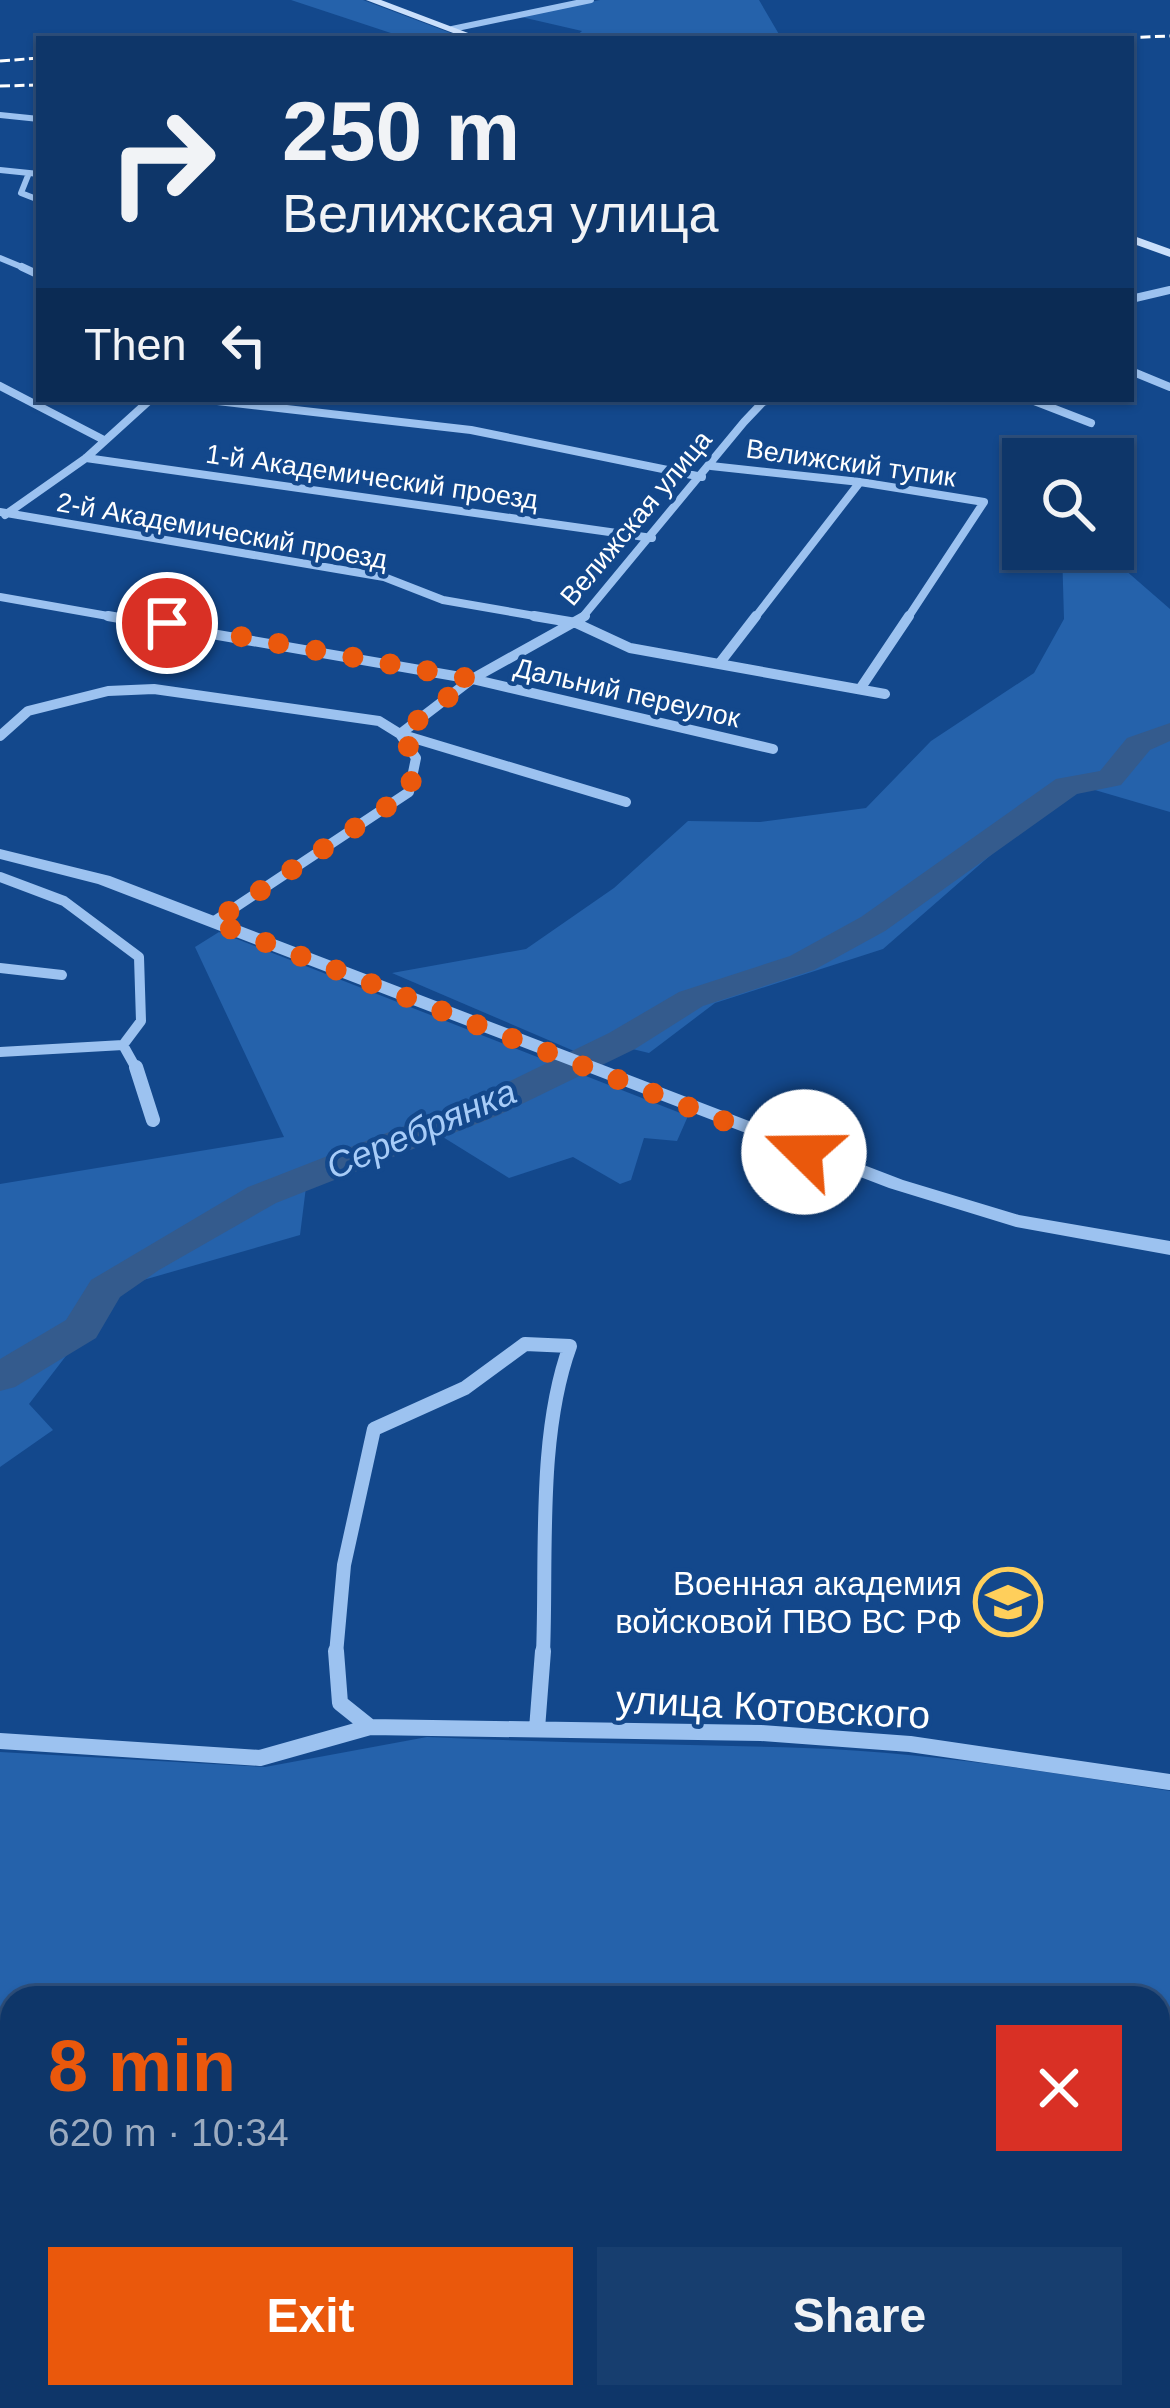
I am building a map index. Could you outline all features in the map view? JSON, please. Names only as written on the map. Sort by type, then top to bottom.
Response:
[{"type":"main road","points":[[371,0],[471,36]]},
{"type":"main road","points":[[1134,240],[1170,253]]},
{"type":"street","points":[[452,29],[590,0]]},
{"type":"street","points":[[0,115],[36,119]]},
{"type":"street","points":[[0,170],[36,174]]},
{"type":"street","points":[[28,173],[21,193],[36,199]]},
{"type":"street","points":[[0,258],[36,274]]},
{"type":"street","points":[[1134,298],[1170,290]]},
{"type":"street","points":[[1134,372],[1170,387]]},
{"type":"street","points":[[0,386],[102,439]]},
{"type":"street","points":[[2,516],[86,458],[147,402]]},
{"type":"street","points":[[226,402],[471,430],[702,477]]},
{"type":"street","name":"Велижская улица","points":[[400,734],[472,679],[576,623],[762,402]]},
{"type":"street","points":[[1037,402],[1090,423]]},
{"type":"street","name":"1-й Академический проезд","points":[[86,458],[652,538]]},
{"type":"street","name":"Велижский тупик","points":[[711,466],[860,482],[984,502],[860,689]]},
{"type":"street","points":[[718,664],[860,482]]},
{"type":"street","name":"2-й Академический проезд","points":[[2,516],[384,577],[443,600],[576,623],[630,648],[885,694]]},
{"type":"street","name":"Дальний переулок","points":[[0,597],[472,679],[773,748]]},
{"type":"street","points":[[0,736],[28,711],[108,691],[154,689],[379,721],[400,734],[626,802]]},
{"type":"street","points":[[213,922],[409,792],[416,758],[400,734]]},
{"type":"street","points":[[0,854],[104,880],[804,1152],[1016,1221],[1170,1247]]},
{"type":"street","points":[[0,878],[64,901],[139,957],[141,1021],[123,1045],[0,1052]]},
{"type":"street","points":[[0,968],[62,975]]},
{"type":"street","points":[[123,1045],[140,1074],[153,1120]]},
{"type":"street","points":[[370,1727],[340,1703],[334,1666],[351,1526],[374,1429],[465,1388],[525,1345],[570,1346],[560,1370],[546,1511],[546,1656],[537,1730]]},
{"type":"street","name":"улица Котовского","points":[[0,1741],[260,1758],[370,1727],[761,1733],[889,1742],[1170,1782]]},
{"type":"shaded area","points":[[291,0],[363,0],[459,36],[400,36]]},
{"type":"shaded area","points":[[600,0],[759,0],[780,36],[576,36],[582,31],[517,16]]},
{"type":"shaded area","points":[[1063,570],[1125,570],[1170,609],[1170,812],[1088,788],[1056,798],[883,949],[715,1003],[649,1053],[624,1047],[602,1063],[392,973],[526,949],[614,888],[688,821],[760,822],[866,808],[931,741],[1034,673],[1064,619]]},
{"type":"shaded area","points":[[219,932],[688,1116],[677,1141],[644,1138],[631,1180],[620,1184],[573,1157],[509,1178],[438,1134],[306,1187],[300,1235],[119,1287],[29,1404],[53,1430],[0,1467],[0,1184],[284,1137],[195,947]]},
{"type":"shaded area","points":[[427,1737],[850,1750],[988,1764],[1170,1791],[1170,1986],[0,1986],[0,1752],[265,1767]]},
{"type":"waterway","name":"Серебрянка","points":[[0,1377],[81,1329],[105,1289],[145,1261],[262,1195],[484,1108],[622,1041],[691,999],[802,963],[873,924],[1067,786],[1110,778],[1128,762],[1138,744],[1167,731]]},
{"type":"railway","points":[[1134,37],[1170,36]]},
{"type":"railway","points":[[0,61],[36,58]]},
{"type":"railway","points":[[0,86],[36,85]]},
{"type":"place","name":"Военная академия войсковой ПВО ВС РФ","points":[[1008,1602]]},
{"type":"route","points":[[167,623],[472,679],[400,734],[416,758],[409,792],[213,922],[804,1152]]}]
